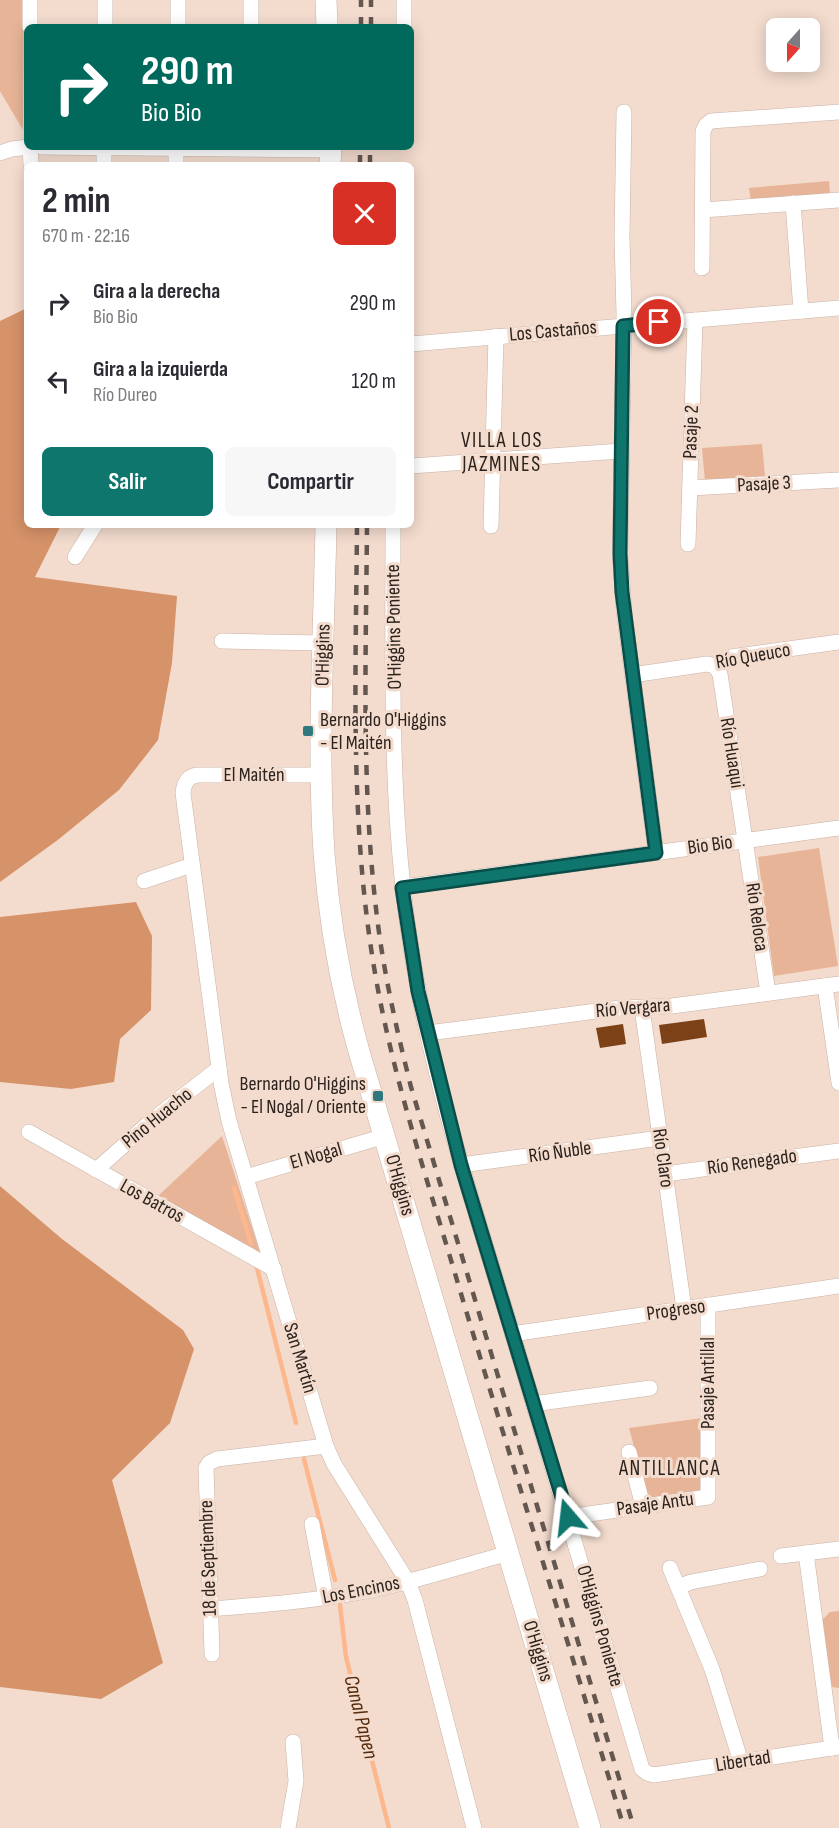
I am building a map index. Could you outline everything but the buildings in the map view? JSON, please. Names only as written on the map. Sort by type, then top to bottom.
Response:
[{"type":"street","points":[[30,0],[30,24]]},
{"type":"street","points":[[105,0],[105,24]]},
{"type":"street","points":[[178,0],[178,24]]},
{"type":"street","points":[[251,0],[251,24]]},
{"type":"street","points":[[326,0],[327,24]]},
{"type":"street","points":[[404,0],[404,24]]},
{"type":"street","points":[[624,112],[620,566],[656,853]]},
{"type":"street","points":[[702,268],[703,131],[706,124],[711,121],[839,112]]},
{"type":"street","points":[[0,153],[24,148]]},
{"type":"street","points":[[200,150],[249,154],[331,154]]},
{"type":"street","points":[[703,210],[839,200]]},
{"type":"street","points":[[793,203],[801,311]]},
{"type":"street","name":"Los Castaños","points":[[414,344],[839,308]]},
{"type":"street","name":"Pasaje 2","points":[[688,544],[695,320]]},
{"type":"street","points":[[491,526],[496,336]]},
{"type":"street","points":[[414,466],[621,451]]},
{"type":"street","name":"Pasaje 3","points":[[690,488],[839,480]]},
{"type":"street","points":[[75,557],[93,528]]},
{"type":"street","name":"O'Higgins","points":[[326,528],[321,775],[324,854],[340,980],[590,1828]]},
{"type":"street","name":"O'Higgins Poniente","points":[[393,528],[394,725],[402,888],[416,976],[461,1165],[642,1768],[647,1773]]},
{"type":"street","points":[[222,641],[324,643]]},
{"type":"street","name":"Río Queuco","points":[[632,675],[706,664],[715,666],[731,657],[839,642]]},
{"type":"street","name":"Río Huaqui","points":[[715,666],[720,674],[746,840]]},
{"type":"street","name":"El Maitén","points":[[187,780],[198,775],[321,775]]},
{"type":"street","name":"San Martín","points":[[187,780],[183,793],[219,1068],[229,1120],[326,1446],[334,1464],[408,1582],[421,1620],[474,1828]]},
{"type":"street","name":"Bio Bio","points":[[402,888],[839,828]]},
{"type":"street","name":"Río Reloca","points":[[746,840],[768,993]]},
{"type":"street","points":[[144,881],[192,865]]},
{"type":"street","points":[[832,985],[839,1083]]},
{"type":"street","name":"Río Vergara","points":[[428,1033],[620,1008],[642,1008],[832,985]]},
{"type":"street","name":"Río Claro","points":[[642,1008],[684,1309]]},
{"type":"street","name":"Pino Huacho","points":[[96,1170],[150,1122],[219,1068]]},
{"type":"street","name":"Los Batros","points":[[29,1132],[274,1269]]},
{"type":"street","name":"El Nogal","points":[[246,1177],[385,1136]]},
{"type":"street","name":"Río Ñuble","points":[[461,1165],[660,1138]]},
{"type":"street","name":"Río Renegado","points":[[665,1174],[839,1151]]},
{"type":"street","name":"Progreso","points":[[512,1334],[839,1286]]},
{"type":"street","name":"Pasaje Antillal","points":[[708,1305],[708,1497]]},
{"type":"street","points":[[534,1404],[650,1388]]},
{"type":"street","name":"18 de Septiembre","points":[[212,1654],[206,1473],[209,1463],[217,1459],[326,1446]]},
{"type":"street","points":[[629,1452],[643,1506]]},
{"type":"street","name":"Pasaje Antu","points":[[568,1517],[708,1497]]},
{"type":"street","points":[[312,1524],[326,1598]]},
{"type":"street","points":[[781,1556],[839,1550]]},
{"type":"street","name":"Los Encinos","points":[[210,1609],[326,1598],[408,1582],[509,1553]]},
{"type":"street","points":[[806,1553],[832,1695],[835,1747]]},
{"type":"street","points":[[670,1568],[712,1669],[741,1762]]},
{"type":"street","points":[[678,1587],[691,1582],[760,1569]]},
{"type":"street","points":[[288,1828],[295,1788],[293,1742]]},
{"type":"street","name":"Libertad","points":[[647,1773],[654,1774],[741,1762],[835,1747]]},
{"type":"shaded area","points":[[0,0],[24,0],[23,130],[0,91]]},
{"type":"shaded area","points":[[829,181],[830,194],[751,201],[749,188]]},
{"type":"shaded area","points":[[24,309],[24,528],[60,528],[35,577],[177,596],[172,663],[158,740],[119,790],[59,839],[0,882],[0,321]]},
{"type":"shaded area","points":[[762,444],[765,476],[705,481],[702,448]]},
{"type":"shaded area","points":[[819,848],[838,966],[774,976],[758,857]]},
{"type":"shaded area","points":[[136,902],[152,936],[151,1010],[120,1039],[114,1082],[71,1089],[0,1082],[0,917]]},
{"type":"shaded area","points":[[222,1136],[260,1252],[255,1254],[158,1196]]},
{"type":"shaded area","points":[[0,1186],[62,1239],[183,1330],[194,1349],[170,1423],[112,1480],[163,1663],[101,1699],[0,1687]]},
{"type":"shaded area","points":[[702,1418],[703,1492],[648,1499],[629,1428]]},
{"type":"shaded area","points":[[839,1611],[839,1688],[832,1687],[828,1683],[821,1621],[830,1612]]},
{"type":"waterway","name":"Canal Papen","points":[[234,1188],[251,1244]]},
{"type":"waterway","name":"Canal Papen","points":[[256,1264],[296,1423]]},
{"type":"waterway","name":"Canal Papen","points":[[304,1459],[335,1580]]},
{"type":"waterway","name":"Canal Papen","points":[[340,1605],[346,1657],[389,1828]]},
{"type":"railway","points":[[361,0],[361,24]]},
{"type":"railway","points":[[371,0],[371,24]]},
{"type":"railway","points":[[360,150],[360,162]]},
{"type":"railway","points":[[370,150],[370,162]]},
{"type":"railway","points":[[357,528],[355,684],[357,790],[364,895],[378,991],[387,1034],[421,1161],[624,1828]]},
{"type":"railway","points":[[367,528],[366,721],[369,819],[377,917],[391,1003],[411,1087],[634,1828]]},
{"type":"place","name":"Bernardo O'Higgins - El Maitén","points":[[308,731]]},
{"type":"place","name":"Bernardo O'Higgins - El Nogal / Oriente","points":[[378,1096]]},
{"type":"district","name":"VILLA LOS JAZMINES","points":[[502,452]]},
{"type":"district","name":"ANTILLANCA","points":[[670,1468]]},
{"type":"route","points":[[568,1517],[461,1165],[418,991],[402,888],[656,853],[624,611],[620,554],[623,326],[659,322]]}]
